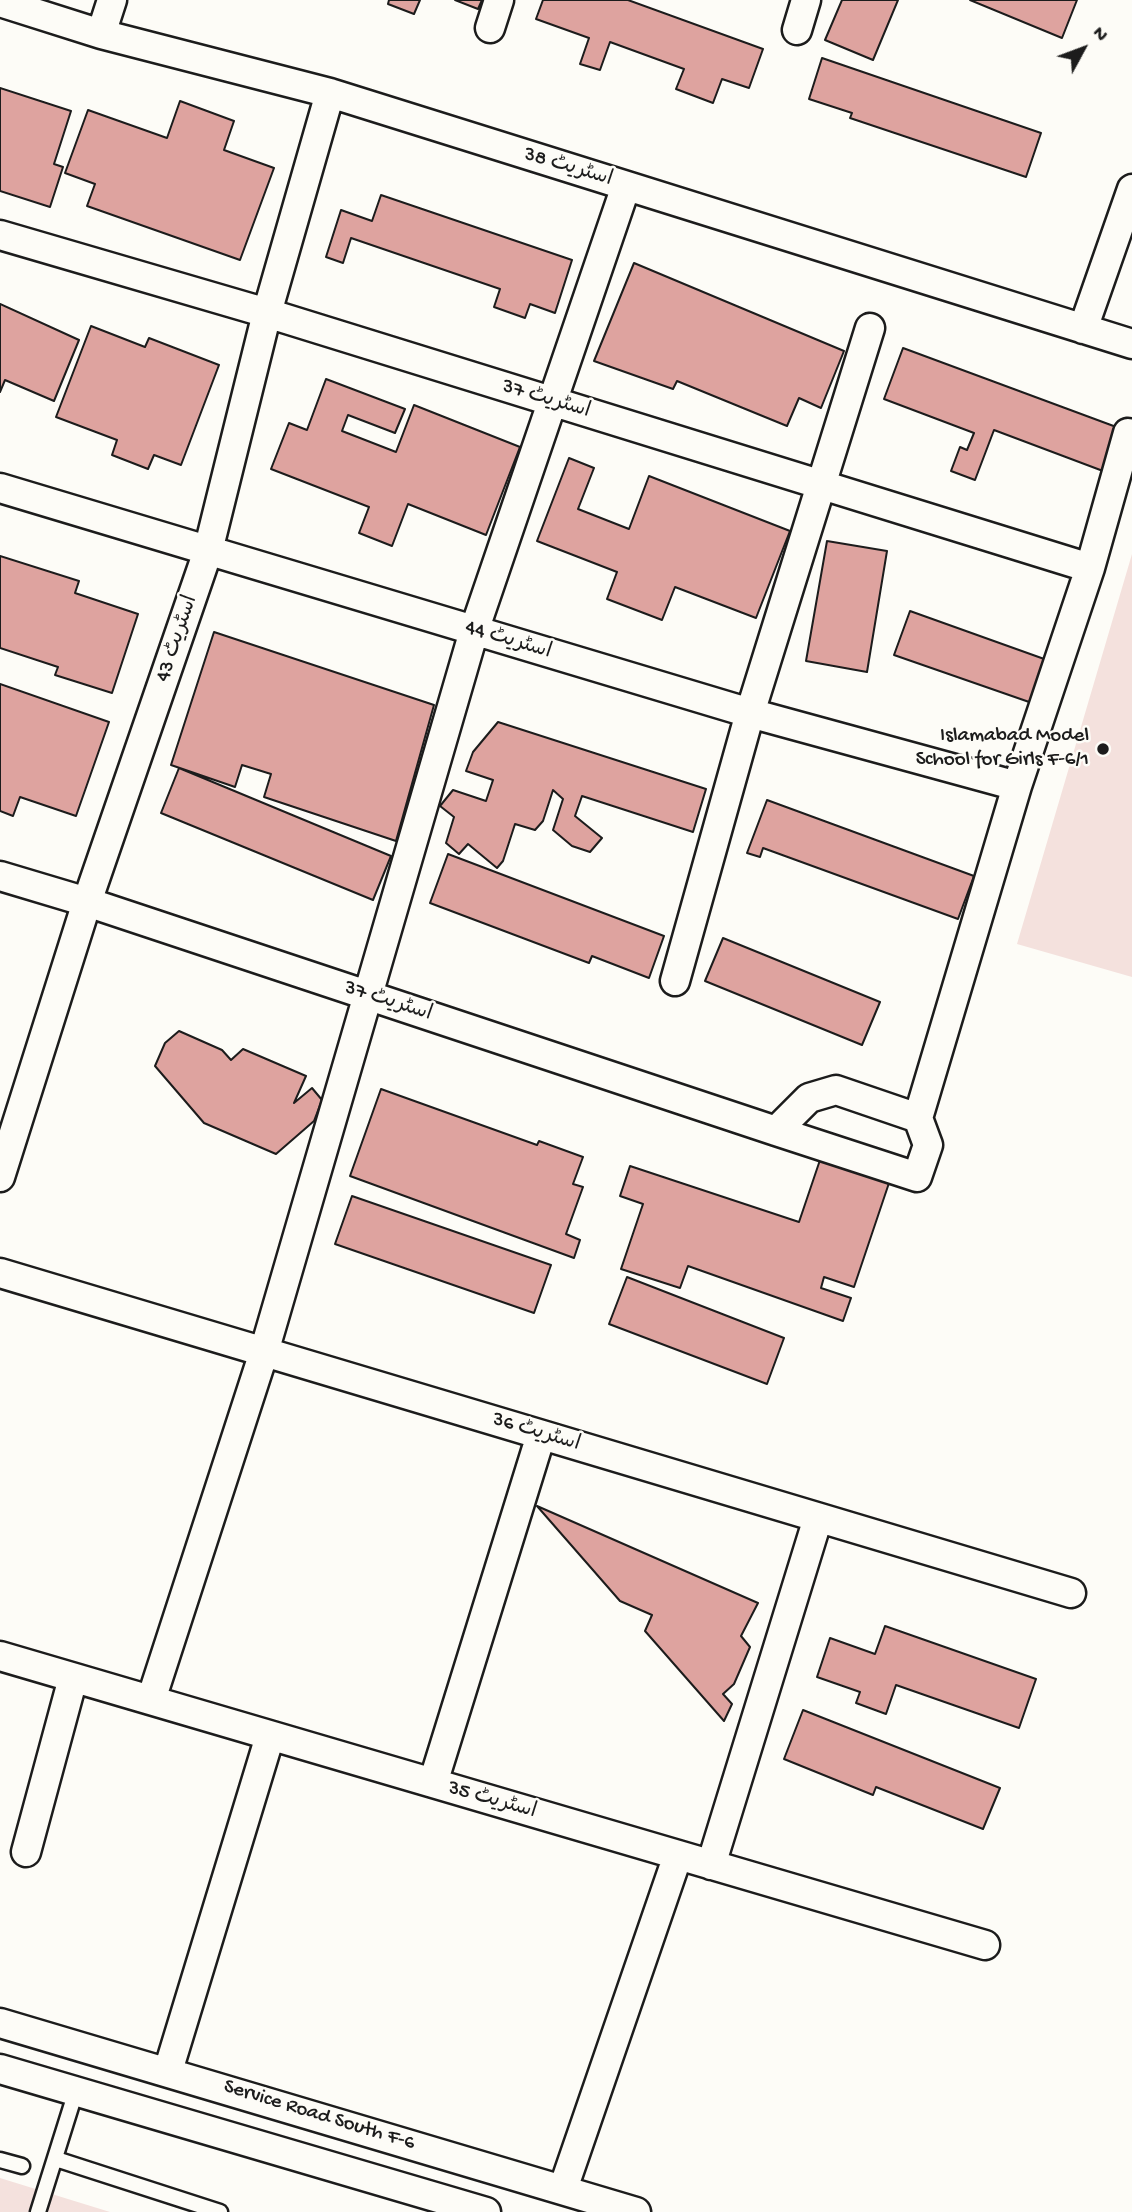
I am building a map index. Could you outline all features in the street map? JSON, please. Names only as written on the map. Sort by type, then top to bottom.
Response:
[{"type":"street","points":[[102,34],[112,0]]},
{"type":"street","points":[[490,28],[499,0]]},
{"type":"street","points":[[797,30],[806,0]]},
{"type":"street","name":"اسٹریٹ 38","points":[[0,2],[102,34],[330,93],[1132,344]]},
{"type":"street","name":"اسٹریٹ 43","points":[[0,1177],[87,902],[208,551],[267,313],[330,93]]},
{"type":"street","points":[[151,1700],[264,1352],[474,631],[626,186]]},
{"type":"street","points":[[1083,329],[1132,189]]},
{"type":"street","name":"اسٹریٹ 37","points":[[0,235],[267,313],[1090,568]]},
{"type":"street","points":[[674,981],[750,713],[823,486],[870,328]]},
{"type":"street","points":[[776,1131],[808,1098],[836,1090],[918,1118],[1017,786],[1090,568],[1128,433]]},
{"type":"street","name":"اسٹریٹ 44","points":[[0,488],[750,713],[1017,786]]},
{"type":"street","name":"اسٹریٹ 37","points":[[0,876],[87,902],[917,1177],[928,1145],[918,1118]]},
{"type":"street","name":"اسٹریٹ 36","points":[[0,1273],[1071,1593]]},
{"type":"street","points":[[433,1783],[541,1435]]},
{"type":"street","points":[[711,1865],[818,1518]]},
{"type":"street","name":"اسٹریٹ 35","points":[[0,1656],[985,1945]]},
{"type":"street","points":[[26,1852],[73,1678]]},
{"type":"street","points":[[168,2071],[270,1736]]},
{"type":"street","points":[[563,2189],[678,1855]]},
{"type":"street","name":"Service Road South F-6","points":[[0,2023],[636,2212]]},
{"type":"street","name":"Service Road South F-6","points":[[0,2069],[435,2204],[486,2212]]},
{"type":"lane","points":[[38,2212],[76,2091]]},
{"type":"lane","points":[[56,2159],[220,2212]]},
{"type":"lane","points":[[0,2160],[22,2166]]},
{"type":"shaded area","name":"Islamabad Model School for Girls F-6/1","points":[[1132,554],[1132,977],[1017,944]]},
{"type":"shaded area","points":[[0,2178],[110,2212],[0,2212]]},
{"type":"building","points":[[389,0],[420,0],[414,14],[388,4]]},
{"type":"building","points":[[455,0],[482,0],[478,9]]},
{"type":"building","points":[[543,0],[628,0],[763,49],[749,88],[722,79],[713,103],[676,89],[684,69],[610,42],[600,70],[580,64],[589,38],[536,19]]},
{"type":"building","points":[[842,0],[898,0],[873,60],[825,40]]},
{"type":"building","points":[[970,0],[1077,0],[1062,38]]},
{"type":"building","points":[[822,58],[1041,133],[1026,177],[850,118],[852,113],[809,99]]},
{"type":"building","points":[[0,88],[71,111],[54,164],[63,167],[50,207],[0,191]]},
{"type":"building","points":[[180,101],[234,121],[224,150],[274,168],[240,260],[87,206],[95,184],[65,173],[88,110],[167,138]]},
{"type":"building","points":[[381,195],[572,260],[555,313],[530,304],[525,318],[494,307],[500,289],[351,238],[343,263],[326,257],[341,210],[372,221]]},
{"type":"building","points":[[634,263],[844,351],[821,408],[799,398],[787,426],[677,381],[673,389],[594,361]]},
{"type":"building","points":[[0,304],[79,340],[54,401],[5,380],[0,392]]},
{"type":"building","points":[[91,326],[145,347],[149,338],[219,365],[181,465],[154,455],[148,469],[112,455],[117,440],[56,417]]},
{"type":"building","points":[[903,348],[1119,428],[1103,471],[994,430],[975,480],[951,471],[960,447],[967,450],[974,433],[884,399]]},
{"type":"building","points":[[326,379],[405,409],[395,433],[348,415],[342,431],[396,452],[414,405],[520,447],[486,535],[408,504],[392,546],[359,533],[369,507],[271,469],[289,423],[307,430]]},
{"type":"building","points":[[569,458],[594,468],[578,509],[629,529],[649,476],[790,531],[756,618],[675,587],[662,620],[607,599],[617,572],[537,541]]},
{"type":"building","points":[[827,541],[887,551],[867,672],[806,661]]},
{"type":"building","points":[[0,556],[79,581],[75,593],[138,614],[112,693],[55,675],[58,667],[0,648]]},
{"type":"building","points":[[910,611],[1047,660],[1032,703],[894,655]]},
{"type":"building","points":[[214,632],[434,705],[396,841],[264,797],[271,774],[242,765],[235,787],[171,765]]},
{"type":"building","points":[[0,684],[109,722],[76,816],[20,797],[13,816],[0,811]]},
{"type":"building","points":[[498,722],[706,789],[693,832],[582,796],[575,816],[602,838],[590,852],[572,846],[553,830],[563,799],[553,790],[543,821],[535,830],[515,824],[503,861],[497,868],[468,844],[459,854],[446,843],[454,817],[440,806],[453,790],[486,801],[493,780],[466,771],[473,752]]},
{"type":"building","points":[[179,768],[391,856],[373,900],[161,813]]},
{"type":"building","points":[[767,800],[974,876],[958,919],[763,848],[760,857],[747,853]]},
{"type":"building","points":[[448,854],[664,936],[649,978],[592,956],[589,963],[430,903]]},
{"type":"building","points":[[723,938],[880,1002],[862,1045],[705,981]]},
{"type":"building","points":[[179,1031],[222,1050],[231,1060],[243,1049],[306,1076],[294,1103],[312,1088],[322,1100],[314,1121],[276,1154],[204,1123],[155,1066],[165,1043]]},
{"type":"building","points":[[381,1089],[537,1145],[539,1141],[583,1157],[573,1184],[583,1187],[566,1234],[580,1240],[574,1258],[350,1176]]},
{"type":"building","points":[[820,1160],[889,1183],[854,1287],[824,1277],[821,1288],[851,1298],[843,1321],[688,1266],[680,1288],[621,1269],[643,1204],[620,1196],[630,1166],[799,1222]]},
{"type":"building","points":[[352,1196],[551,1265],[534,1313],[335,1244]]},
{"type":"building","points":[[627,1277],[784,1338],[767,1384],[609,1324]]},
{"type":"building","points":[[537,1506],[758,1603],[741,1636],[750,1647],[734,1684],[723,1694],[732,1704],[724,1721],[645,1631],[652,1615],[620,1601]]},
{"type":"building","points":[[885,1626],[1036,1679],[1019,1728],[896,1685],[886,1714],[856,1703],[860,1692],[817,1677],[830,1638],[875,1654]]},
{"type":"building","points":[[803,1710],[1000,1788],[983,1829],[876,1787],[873,1795],[784,1759]]},
{"type":"place","name":"Islamabad Model School for Girls F-6/1","points":[[1103,749]]}]
